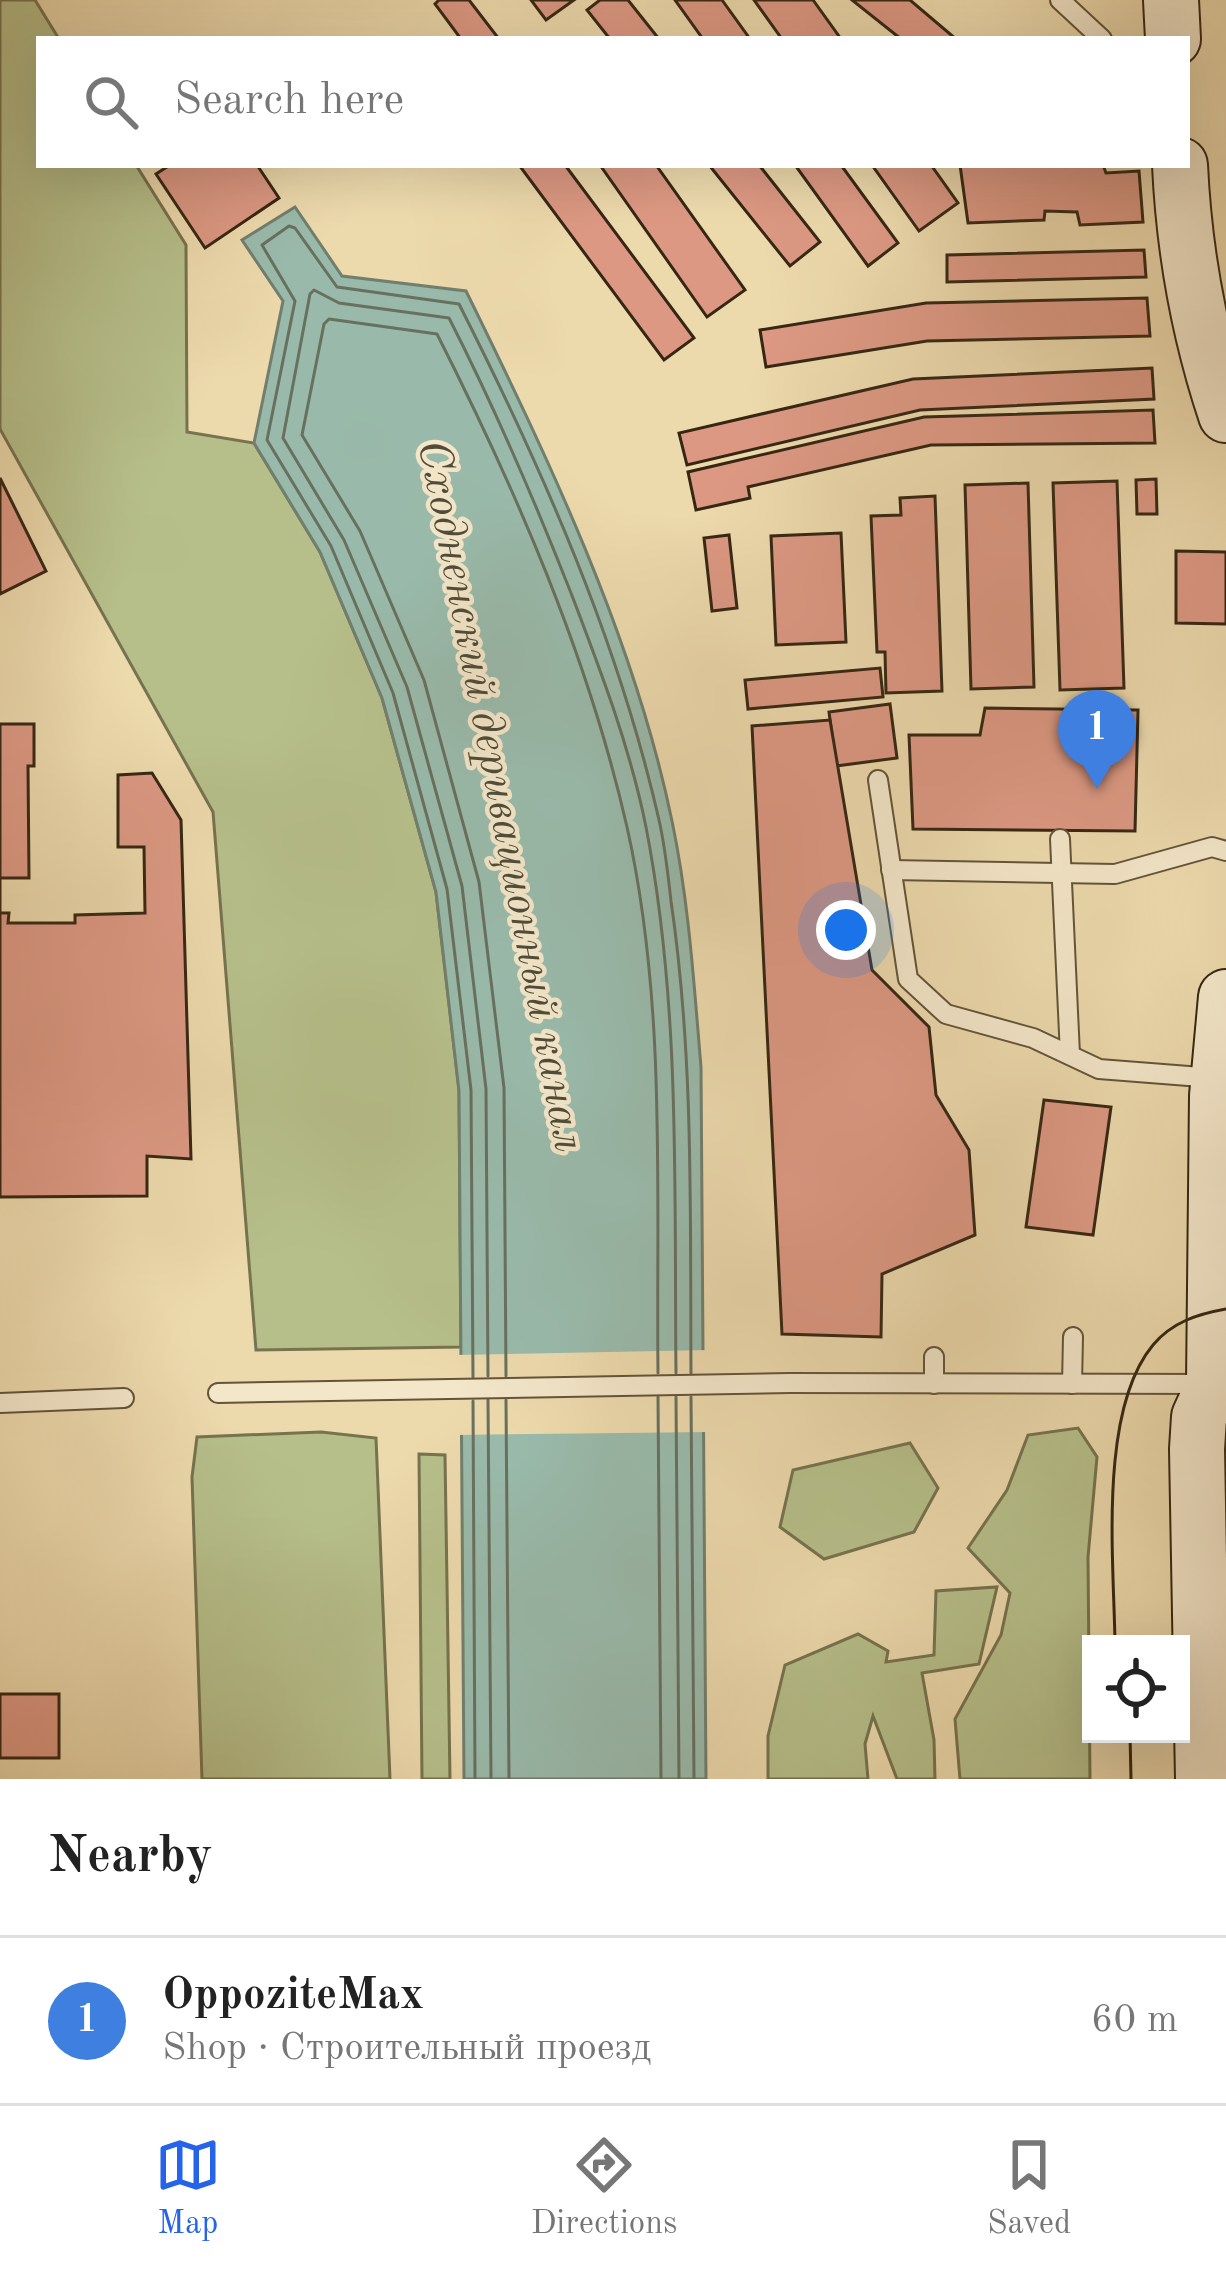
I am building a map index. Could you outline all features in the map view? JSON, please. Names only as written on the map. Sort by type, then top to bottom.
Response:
[{"type":"street","points":[[1172,0],[1173,36]]},
{"type":"street","points":[[1181,168],[1210,307],[1226,416]]},
{"type":"street","points":[[1211,1754],[1197,1449],[1199,1417],[1220,1382],[1226,997]]},
{"type":"lane","points":[[1060,0],[1099,36]]},
{"type":"lane","points":[[878,780],[908,979],[946,1014],[1033,1038],[1099,1069],[1221,1090]]},
{"type":"lane","points":[[1060,839],[1070,1055]]},
{"type":"lane","points":[[891,870],[1115,874],[1213,847],[1226,851]]},
{"type":"lane","points":[[1072,1337],[1072,1384]]},
{"type":"lane","points":[[934,1357],[934,1384]]},
{"type":"lane","points":[[218,1393],[743,1383],[1220,1382]]},
{"type":"lane","points":[[0,1403],[124,1398]]},
{"type":"green space","points":[[0,0],[35,0],[57,36],[36,36],[36,168],[138,168],[186,245],[187,432],[254,443],[320,552],[382,698],[436,892],[459,1090],[461,1347],[256,1350],[213,812],[0,429]]},
{"type":"green space","points":[[1078,1428],[1097,1457],[1088,1557],[1089,1635],[1082,1635],[1082,1743],[1090,1743],[1090,1779],[960,1779],[955,1719],[1001,1635],[1010,1593],[968,1548],[1007,1490],[1028,1435]]},
{"type":"green space","points":[[321,1432],[376,1438],[390,1779],[202,1779],[192,1477],[197,1437]]},
{"type":"green space","points":[[910,1443],[938,1488],[914,1532],[824,1559],[780,1527],[793,1470]]},
{"type":"green space","points":[[419,1454],[445,1455],[450,1779],[422,1779]]},
{"type":"green space","points":[[997,1587],[979,1664],[922,1673],[934,1740],[935,1779],[897,1779],[873,1716],[865,1744],[868,1779],[768,1779],[768,1736],[785,1665],[858,1634],[888,1651],[886,1662],[934,1655],[936,1591]]},
{"type":"water","name":"Сходненский деривационный канал","points":[[295,207],[342,276],[466,291],[586,550],[656,752],[683,882],[701,1067],[706,1779],[464,1779],[459,1091],[436,892],[382,698],[320,552],[254,443],[283,301],[242,240]]},
{"type":"pier","points":[[709,1350],[709,1432],[455,1435],[455,1355]]},
{"type":"building","points":[[469,0],[497,36],[459,36],[435,4]]},
{"type":"building","points":[[531,0],[574,0],[546,20]]},
{"type":"building","points":[[600,0],[628,0],[657,36],[608,36],[587,10]]},
{"type":"building","points":[[675,0],[722,0],[748,36],[701,36]]},
{"type":"building","points":[[754,0],[813,0],[839,36],[780,36]]},
{"type":"building","points":[[852,0],[910,0],[952,36],[897,36]]},
{"type":"building","points":[[165,168],[259,168],[279,198],[205,248],[156,174]]},
{"type":"building","points":[[521,168],[567,168],[694,338],[664,360]]},
{"type":"building","points":[[602,168],[658,168],[745,290],[707,317]]},
{"type":"building","points":[[711,168],[761,168],[820,242],[790,266]]},
{"type":"building","points":[[797,168],[843,168],[898,243],[868,266]]},
{"type":"building","points":[[874,168],[933,168],[958,203],[919,231]]},
{"type":"building","points":[[960,168],[1139,171],[1143,222],[1080,225],[1077,212],[1045,211],[1044,220],[968,223]]},
{"type":"building","points":[[1144,250],[1146,277],[947,282],[947,255]]},
{"type":"building","points":[[1147,298],[1150,336],[927,341],[766,367],[760,330],[926,303]]},
{"type":"building","points":[[1152,368],[1154,399],[920,410],[687,465],[679,433],[913,379]]},
{"type":"building","points":[[1153,410],[1155,443],[931,445],[748,487],[750,498],[696,510],[688,472],[924,417]]},
{"type":"building","points":[[0,478],[46,571],[0,594]]},
{"type":"building","points":[[1156,479],[1157,514],[1137,514],[1136,480]]},
{"type":"building","points":[[1117,481],[1124,688],[1060,690],[1053,483]]},
{"type":"building","points":[[1028,483],[1034,687],[971,689],[965,485]]},
{"type":"building","points":[[935,496],[942,691],[886,693],[885,652],[877,652],[871,516],[901,515],[900,498]]},
{"type":"building","points":[[841,533],[846,642],[776,645],[771,536]]},
{"type":"building","points":[[729,535],[737,608],[712,611],[704,538]]},
{"type":"building","points":[[1176,551],[1226,552],[1226,624],[1176,623]]},
{"type":"building","points":[[880,668],[883,697],[748,709],[745,680]]},
{"type":"building","points":[[890,704],[897,758],[836,766],[829,712]]},
{"type":"building","points":[[985,708],[1138,710],[1135,831],[913,829],[909,735],[980,735]]},
{"type":"building","points":[[830,720],[872,970],[929,1027],[936,1095],[969,1150],[975,1235],[882,1274],[881,1337],[782,1334],[752,726]]},
{"type":"building","points":[[0,724],[34,724],[34,766],[28,766],[29,878],[0,878]]},
{"type":"building","points":[[152,773],[181,820],[191,1159],[147,1156],[147,1196],[0,1197],[0,913],[9,913],[8,923],[75,923],[75,915],[145,913],[144,847],[118,847],[118,775]]},
{"type":"building","points":[[1044,1100],[1111,1107],[1093,1235],[1026,1227]]},
{"type":"building","points":[[0,1694],[59,1694],[59,1758],[0,1758]]},
{"type":"tram line","points":[[1115,1635],[1113,1488],[1124,1408],[1136,1373],[1160,1337],[1186,1320],[1226,1309]]},
{"type":"tram line","points":[[1130,1743],[1131,1779]]},
{"type":"place","name":"OppoziteMax","points":[[1097,789]]}]
